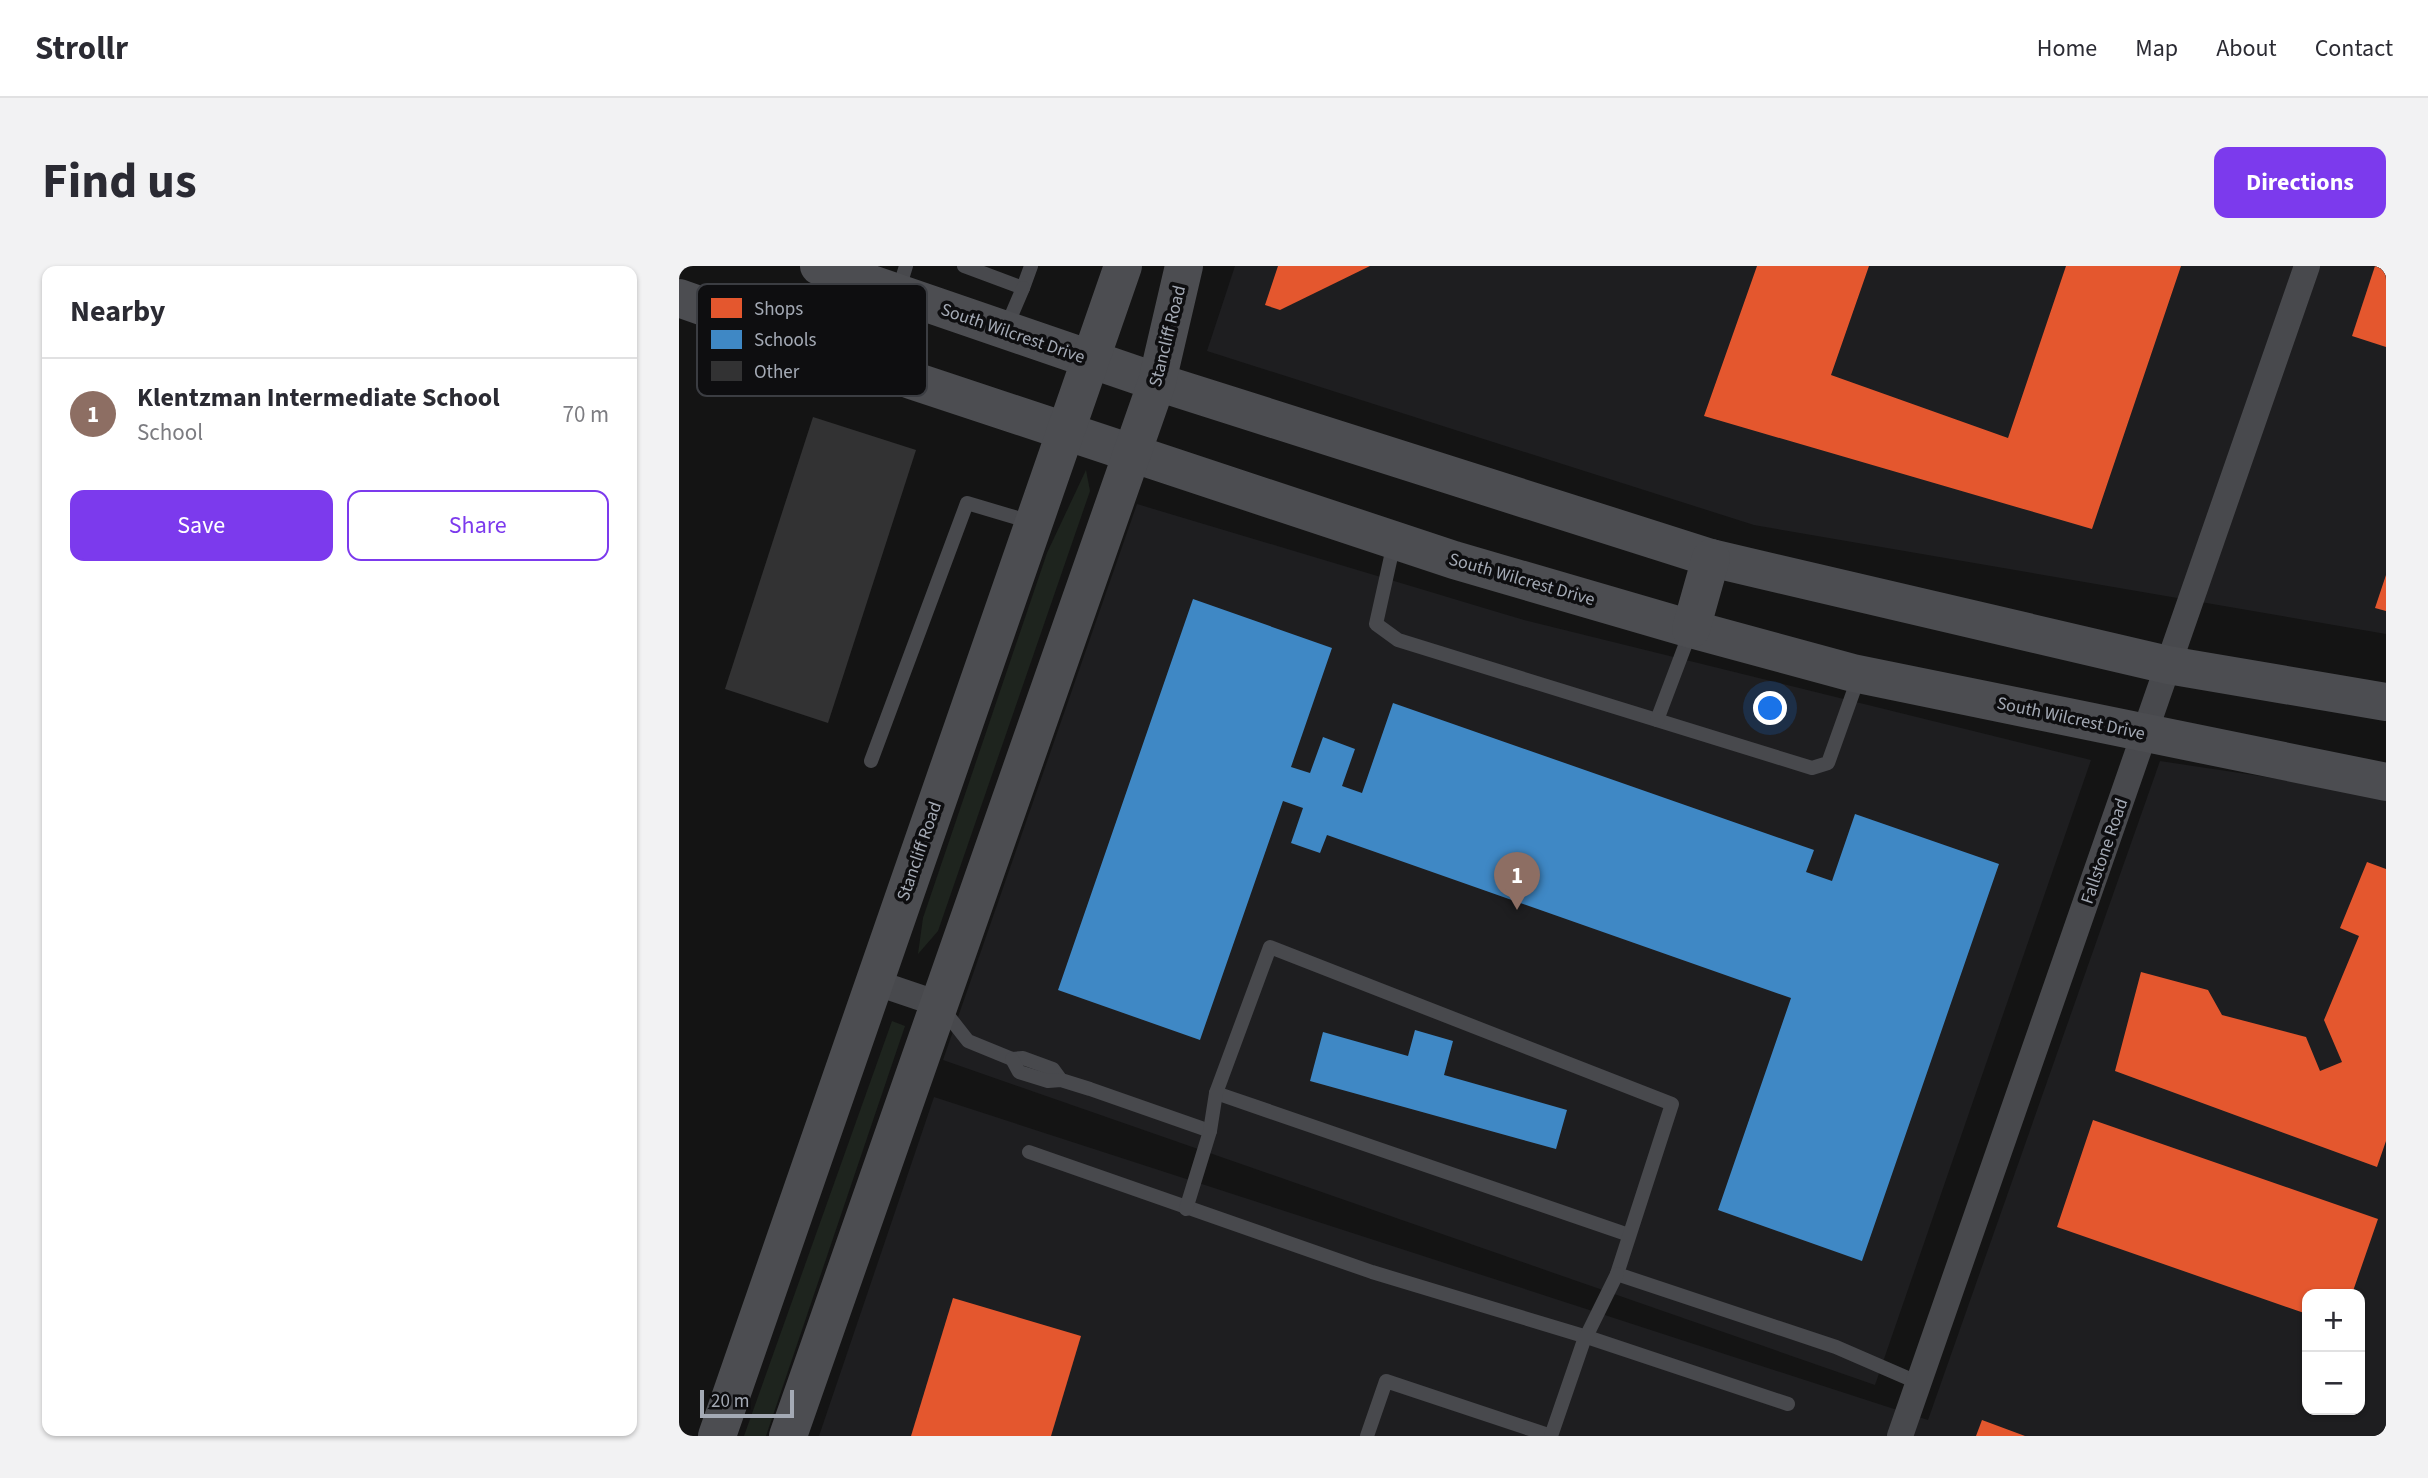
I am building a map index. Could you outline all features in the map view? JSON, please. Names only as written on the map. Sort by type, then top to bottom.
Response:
[{"type":"main road","name":"South Wilcrest Drive","points":[[819,266],[902,279]]},
{"type":"main road","name":"Stancliff Road","points":[[717,1436],[1122,266]]},
{"type":"main road","name":"Stancliff Road","points":[[788,1436],[1157,382],[1184,266]]},
{"type":"main road","name":"South Wilcrest Drive","points":[[927,291],[1006,330],[1089,359],[1711,558],[2168,665],[2386,702]]},
{"type":"main road","name":"South Wilcrest Drive","points":[[679,298],[697,304]]},
{"type":"main road","name":"South Wilcrest Drive","points":[[927,385],[1454,560],[1691,629],[1860,674],[2386,782]]},
{"type":"main road","points":[[1691,629],[1711,558]]},
{"type":"street","name":"Fallstone Road","points":[[1900,1436],[2307,266]]},
{"type":"street","points":[[874,982],[939,1004]]},
{"type":"lane","points":[[1006,330],[1031,266]]},
{"type":"lane","points":[[969,267],[1023,288]]},
{"type":"lane","points":[[870,761],[967,503],[1033,523]]},
{"type":"lane","points":[[1395,540],[1376,624],[1398,639],[1812,768],[1828,763],[1860,674]]},
{"type":"lane","points":[[1657,720],[1691,629]]},
{"type":"lane","points":[[1186,1209],[1210,1131],[1216,1093],[1270,947],[1672,1104],[1617,1274],[1587,1337],[1551,1436],[1386,1381],[1367,1436]]},
{"type":"lane","points":[[939,1004],[968,1041],[1013,1059],[1023,1058],[1052,1069],[1061,1080],[1210,1131]]},
{"type":"lane","points":[[1216,1093],[1629,1235]]},
{"type":"lane","points":[[1029,1152],[1372,1272],[1587,1337],[1788,1404]]},
{"type":"lane","points":[[1617,1274],[1836,1347],[1919,1383]]},
{"type":"shaded area","points":[[1235,266],[2386,266],[2386,634],[1754,525],[1207,351]]},
{"type":"shaded area","points":[[1086,470],[1090,491],[938,931],[918,954],[923,918],[1047,553]]},
{"type":"shaded area","points":[[1137,504],[1524,620],[2091,760],[1875,1385],[943,1060]]},
{"type":"shaded area","points":[[2160,761],[2386,795],[2386,1436],[819,1436],[934,1097],[1928,1420]]},
{"type":"shaded area","points":[[892,1021],[905,1026],[766,1436],[744,1436]]},
{"type":"building: Shops","points":[[1278,266],[1370,266],[1280,310],[1265,305]]},
{"type":"building: Shops","points":[[1757,266],[1869,266],[1831,375],[2008,438],[2066,266],[2181,266],[2092,529],[1704,416]]},
{"type":"building: Shops","points":[[2375,266],[2386,266],[2386,347],[2352,336]]},
{"type":"building: Shops","points":[[2386,575],[2386,611],[2375,608]]},
{"type":"building: Shops","points":[[2367,862],[2386,869],[2386,1141],[2377,1167],[2115,1071],[2141,972],[2208,990],[2222,1015],[2306,1037],[2320,1071],[2342,1062],[2324,1020],[2359,936],[2340,928]]},
{"type":"building: Shops","points":[[2093,1120],[2378,1219],[2354,1289],[2302,1289],[2302,1312],[2057,1227]]},
{"type":"building: Shops","points":[[953,1298],[1081,1336],[1051,1436],[911,1436]]},
{"type":"building: Shops","points":[[1982,1420],[2025,1436],[1976,1436]]},
{"type":"building: Schools","points":[[1193,599],[1332,648],[1291,767],[1310,773],[1323,737],[1355,749],[1342,786],[1362,793],[1393,703],[1814,850],[1806,872],[1832,881],[1855,814],[1999,864],[1862,1261],[1718,1210],[1791,998],[1327,835],[1320,853],[1291,843],[1303,808],[1283,801],[1200,1040],[1058,990]]},
{"type":"building: Schools","points":[[1415,1030],[1453,1041],[1444,1075],[1567,1110],[1556,1149],[1310,1081],[1323,1032],[1408,1056]]},
{"type":"building: Other","points":[[813,417],[916,450],[828,723],[725,689]]},
{"type":"place","name":"Klentzman Intermediate School","points":[[1517,910]]}]
